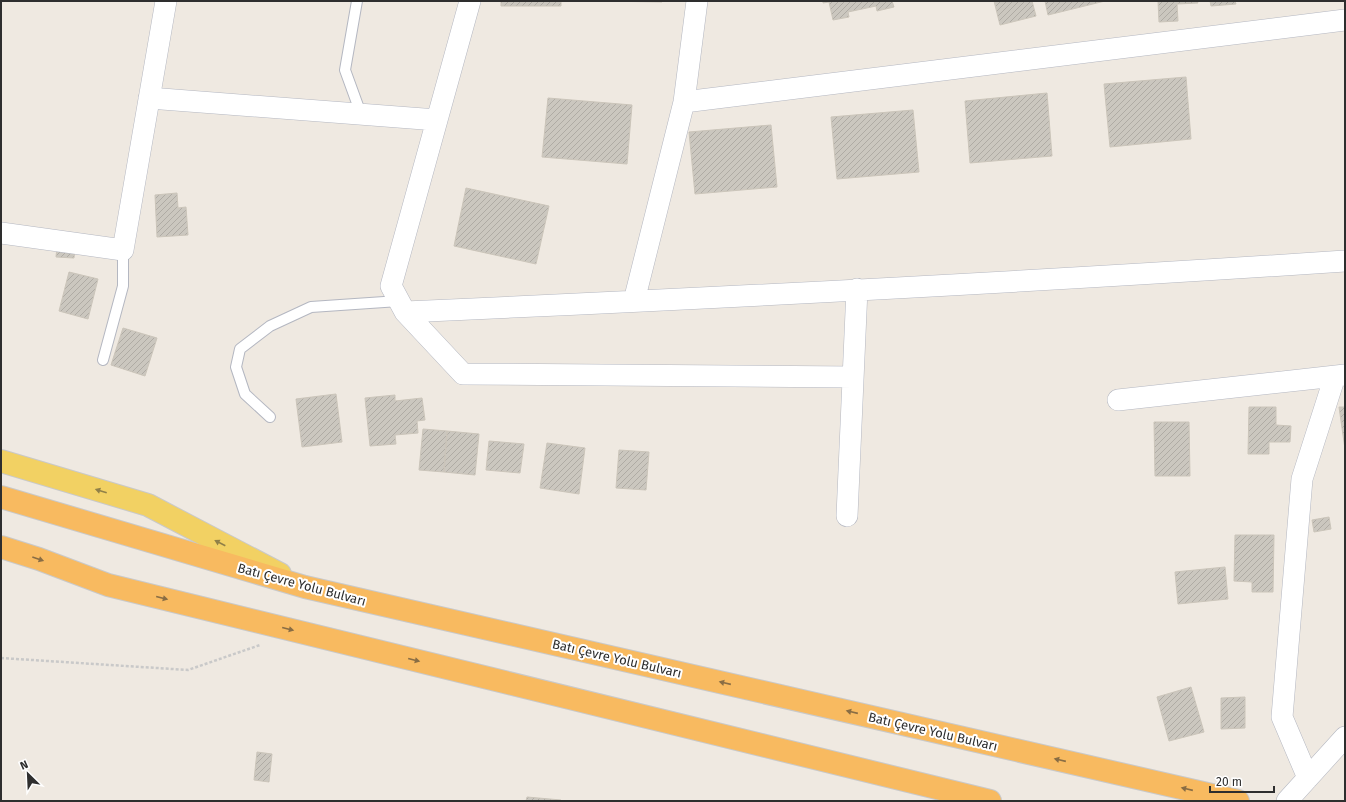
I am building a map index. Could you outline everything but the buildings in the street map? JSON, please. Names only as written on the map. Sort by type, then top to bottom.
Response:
[{"type":"highway","name":"Batı Çevre Yolu Bulvarı","points":[[1,497],[305,587],[1238,801]]},
{"type":"highway","points":[[1,548],[39,559],[108,585],[990,801]]},
{"type":"main road","points":[[1,461],[148,505],[305,587]]},
{"type":"street","points":[[1,233],[123,250],[166,1]]},
{"type":"street","points":[[470,1],[391,286],[402,306],[463,374],[853,377]]},
{"type":"street","points":[[634,301],[684,102],[697,1]]},
{"type":"street","points":[[684,102],[1345,20]]},
{"type":"street","points":[[149,98],[437,120]]},
{"type":"street","points":[[402,306],[634,301],[1345,261]]},
{"type":"street","points":[[847,516],[857,289]]},
{"type":"street","points":[[1118,400],[1340,376],[1302,479],[1282,717],[1308,778]]},
{"type":"street","points":[[1287,801],[1345,737]]},
{"type":"lane","points":[[357,1],[345,70],[361,114]]},
{"type":"lane","points":[[103,360],[123,286],[123,250]]},
{"type":"lane","points":[[270,417],[245,394],[236,367],[240,349],[270,326],[311,307],[402,306]]},
{"type":"path","points":[[1,658],[188,670],[261,644]]}]
